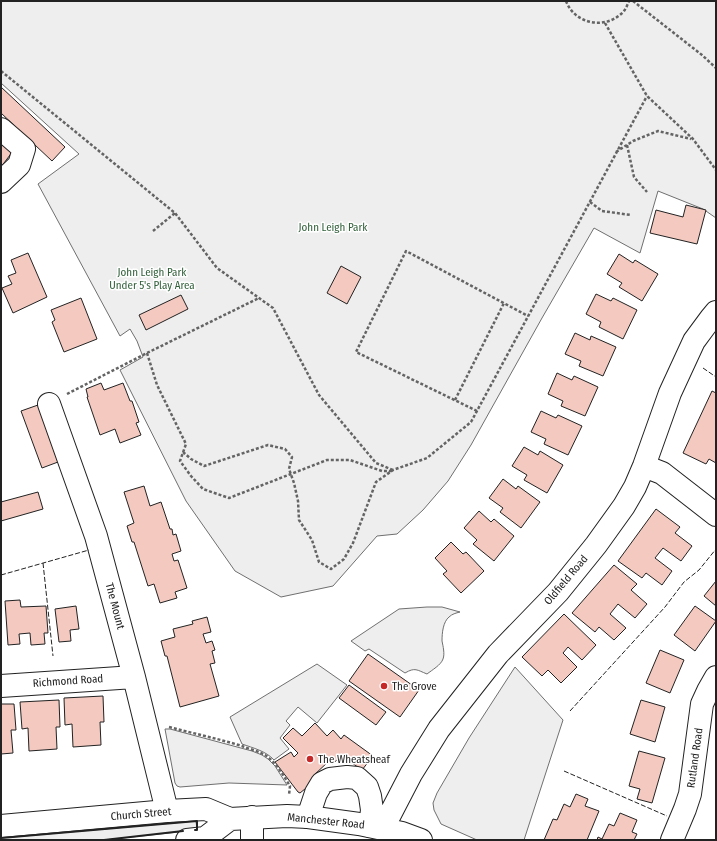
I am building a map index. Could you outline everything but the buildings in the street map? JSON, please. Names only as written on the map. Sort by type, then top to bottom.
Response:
[{"type":"main road","points":[[1,129],[24,149],[19,165],[1,182]]},
{"type":"main road","name":"Oldfield Road","points":[[376,827],[439,729],[498,654],[558,592],[596,545],[624,506],[635,487],[644,466],[670,393],[691,347],[716,312]]},
{"type":"main road","name":"The Mount","points":[[49,404],[96,536],[134,677],[167,811]]},
{"type":"main road","points":[[644,466],[662,473],[716,515]]},
{"type":"main road","name":"Richmond Road","points":[[1,686],[134,677]]},
{"type":"main road","name":"Rutland Road","points":[[672,840],[690,794],[707,734],[702,704],[716,677]]},
{"type":"main road","points":[[308,817],[316,793],[322,784],[330,779],[347,776],[357,778],[366,787],[370,796],[376,827]]},
{"type":"main road","name":"Church Street","points":[[1,826],[167,811],[206,809],[230,819]]},
{"type":"main road","name":"Manchester Road","points":[[230,819],[286,816],[308,817],[376,827],[402,833],[421,840]]},
{"type":"main road","points":[[252,818],[252,840]]},
{"type":"main road","points":[[187,840],[205,838],[230,819]]},
{"type":"path","points":[[566,1],[573,13],[582,20],[593,23],[605,23],[613,19],[621,14],[629,1]]},
{"type":"path","points":[[633,1],[702,55],[716,68]]},
{"type":"path","points":[[605,23],[647,96],[693,139],[716,170]]},
{"type":"path","points":[[1,71],[175,213],[217,268],[273,308],[319,395],[376,463],[393,470]]},
{"type":"path","points":[[147,353],[157,385],[186,444],[180,461],[202,489],[229,498],[327,460],[350,460],[382,471],[393,470],[427,458],[471,422],[647,96]]},
{"type":"path","points":[[616,153],[633,141],[658,131],[693,139]]},
{"type":"path","points":[[628,145],[634,177],[647,192]]},
{"type":"path","points":[[590,202],[602,211],[631,215]]},
{"type":"path","points":[[153,231],[175,213]]},
{"type":"path","points":[[477,411],[356,352],[406,251],[528,316]]},
{"type":"path","points":[[49,404],[147,353],[259,298]]},
{"type":"path","points":[[455,400],[504,303]]},
{"type":"path","points":[[183,452],[191,459],[204,466],[268,445],[285,449],[292,457],[288,469],[294,483],[300,520],[312,540],[319,562],[331,569],[344,559],[354,543],[376,482],[393,470]]},
{"type":"path","points":[[146,726],[173,728],[235,744],[265,755],[272,760],[290,786],[286,816]]},
{"type":"green space","name":"John Leigh Park","points":[[1,1],[716,1],[716,218],[703,209],[658,191],[640,253],[594,228],[471,445],[448,481],[423,510],[397,534],[377,536],[333,586],[281,597],[235,571],[186,501],[120,370],[143,357],[137,341],[130,329],[120,336],[38,184],[79,154],[1,83]]},
{"type":"green space","points":[[442,607],[460,612],[451,615],[445,622],[442,635],[444,657],[438,665],[427,674],[418,670],[408,671],[405,673],[369,649],[365,651],[351,641],[399,609]]},
{"type":"green space","points":[[317,664],[347,685],[317,723],[298,707],[286,721],[290,725],[280,738],[289,749],[274,760],[255,748],[242,744],[230,717]]},
{"type":"green space","points":[[515,667],[563,720],[524,840],[477,840],[441,824],[434,810],[433,803],[437,793],[469,738]]},
{"type":"green space","points":[[165,729],[170,729],[262,755],[275,766],[287,785],[229,783],[177,786],[175,783]]},
{"type":"green space","points":[[196,821],[197,830],[104,840],[1,840],[1,838]]},
{"type":"fence","points":[[703,368],[716,377]]},
{"type":"fence","points":[[570,711],[665,607],[684,582],[699,570],[716,549]]},
{"type":"fence","points":[[1,575],[89,550]]},
{"type":"fence","points":[[43,563],[53,656]]},
{"type":"fence","points":[[564,771],[667,816]]},
{"type":"wall","points":[[1,838],[197,821],[197,830],[195,830]]},
{"type":"wall","points":[[104,840],[183,831]]},
{"type":"place","name":"The Grove","points":[[384,686]]},
{"type":"place","name":"The Wheatsheaf","points":[[310,759]]},
{"type":"park label","name":"John Leigh Park Under 5's Play Area","points":[[152,278]]}]
